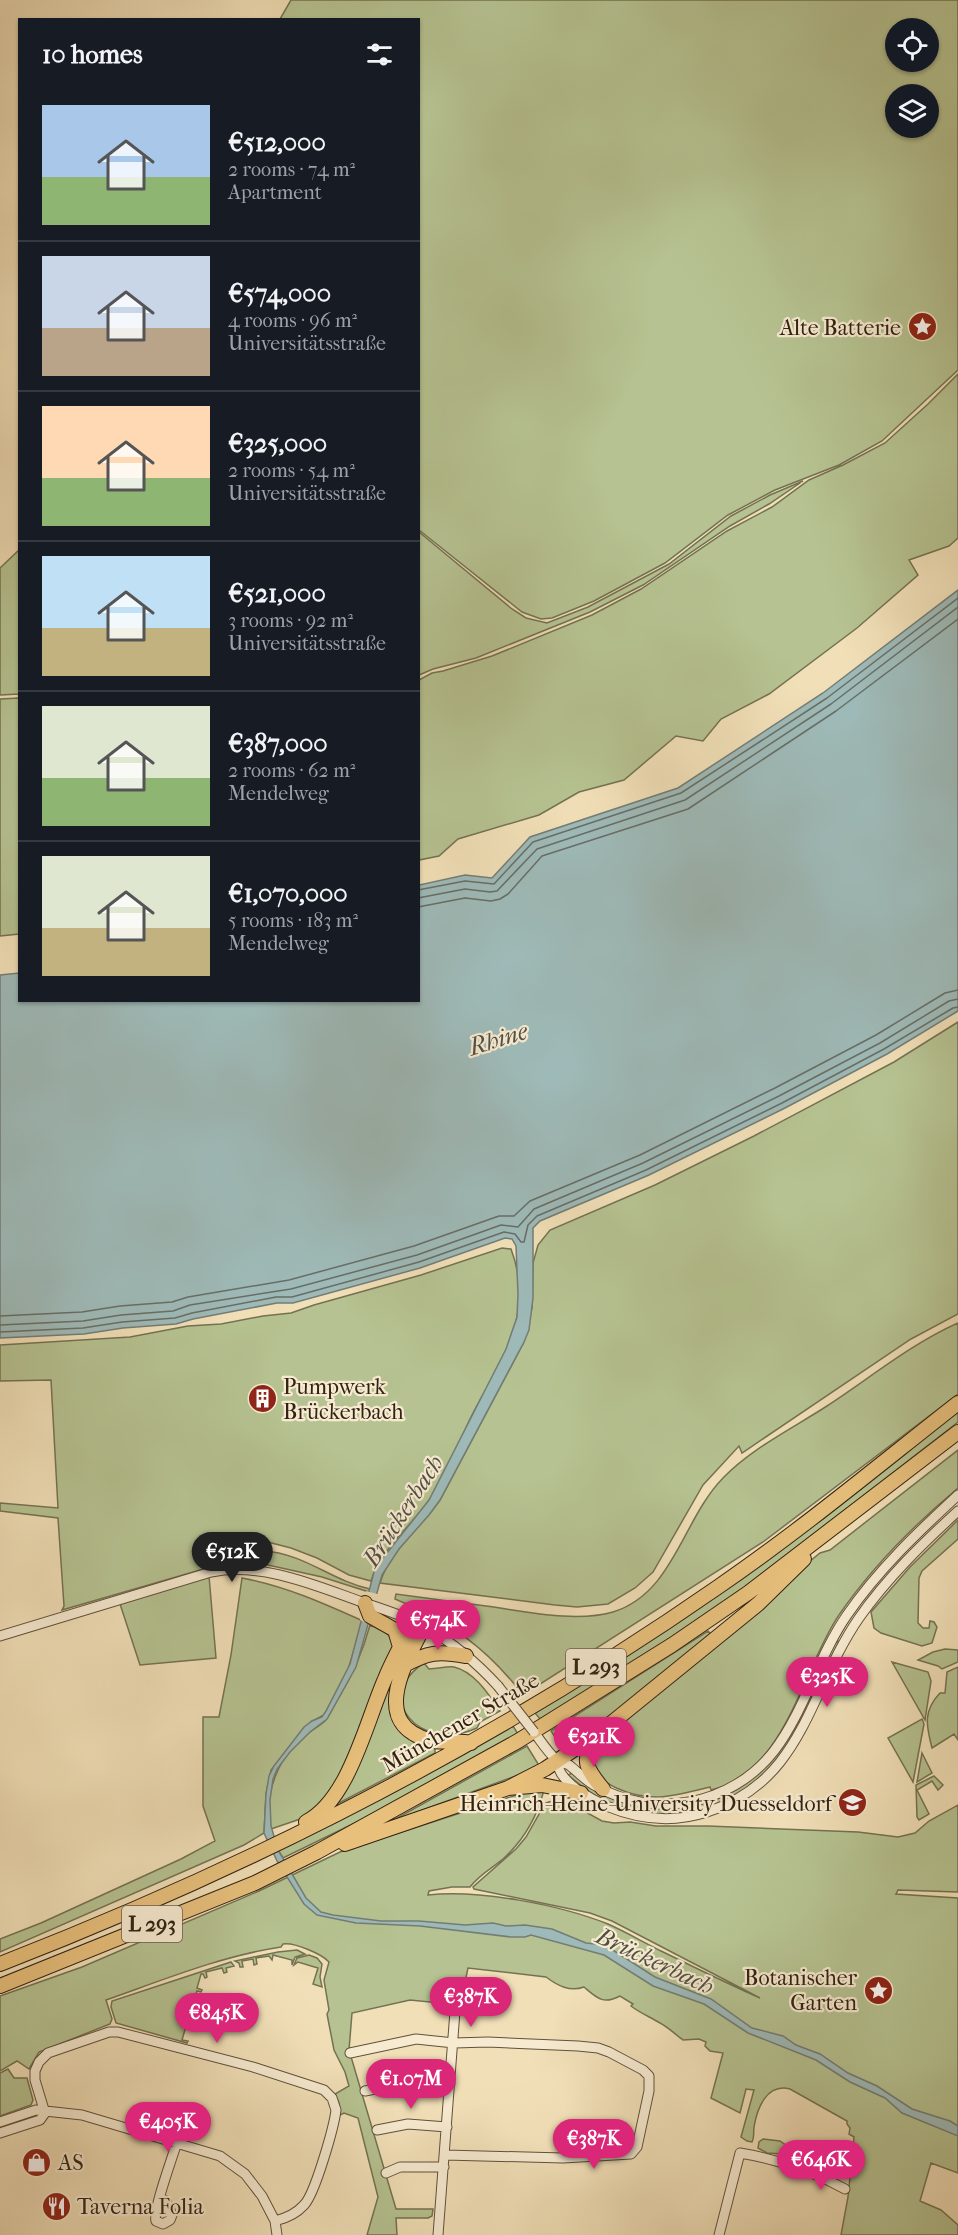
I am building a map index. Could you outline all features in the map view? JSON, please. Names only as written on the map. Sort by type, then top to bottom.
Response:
[{"type":"highway","name":"Münchener Straße","points":[[0,1964],[121,1915],[260,1852],[292,1833],[373,1796],[471,1743],[654,1630],[719,1586],[785,1538],[958,1403]]},
{"type":"highway","name":"Münchener Straße","points":[[0,1986],[255,1882],[317,1852],[518,1741],[672,1645],[748,1593],[958,1432]]},
{"type":"highway","points":[[508,1788],[558,1761],[603,1730],[758,1604],[800,1563],[835,1536],[845,1520]]},
{"type":"highway","points":[[365,1603],[370,1616],[390,1619],[400,1647]]},
{"type":"highway","points":[[419,1623],[395,1691],[398,1710],[407,1727],[419,1736],[432,1741],[460,1740],[471,1743]]},
{"type":"highway","points":[[292,1833],[325,1808],[342,1785],[400,1647],[419,1623]]},
{"type":"highway","points":[[403,1666],[421,1656],[435,1652],[466,1656]]},
{"type":"highway","points":[[603,1730],[591,1745],[587,1759],[590,1773],[603,1789]]},
{"type":"highway","points":[[317,1852],[508,1788],[546,1785],[581,1793]]},
{"type":"street","points":[[390,1619],[419,1623],[466,1656],[498,1686],[558,1761],[567,1764],[586,1780],[626,1799],[649,1804],[681,1804],[708,1798],[722,1792],[757,1769],[783,1738],[830,1643],[855,1603],[896,1557],[958,1495]]},
{"type":"street","points":[[558,1761],[557,1768],[561,1774],[581,1793],[614,1809],[654,1819],[694,1816],[730,1804],[742,1797],[773,1771],[794,1744],[837,1656],[870,1604],[906,1561],[958,1511]]},
{"type":"street","points":[[0,1636],[129,1596],[225,1570],[252,1570],[332,1591],[365,1603]]},
{"type":"street","points":[[438,2235],[455,2011]]},
{"type":"street","points":[[45,2113],[35,2080],[35,2071],[39,2062],[48,2053],[109,2032],[118,2032],[253,2067],[324,2090],[332,2098],[336,2110],[314,2188],[304,2206],[291,2216],[275,2221]]},
{"type":"street","points":[[350,2053],[409,2039],[454,2043],[488,2042],[598,2048],[648,2074],[650,2081],[643,2120],[637,2147],[631,2154],[563,2158],[445,2155]]},
{"type":"street","points":[[365,2091],[410,2082],[450,2084]]},
{"type":"street","points":[[0,2122],[36,2110],[45,2113],[82,2115],[220,2156],[238,2168],[262,2196],[275,2221],[277,2235]]},
{"type":"street","points":[[0,2133],[40,2120],[45,2113]]},
{"type":"street","points":[[377,2130],[408,2124],[447,2127]]},
{"type":"street","points":[[160,2198],[177,2142]]},
{"type":"street","points":[[719,2235],[741,2153],[787,2165],[821,2177],[845,2189]]},
{"type":"street","points":[[386,2173],[400,2167],[444,2167]]},
{"type":"green space","points":[[291,0],[958,0],[958,370],[882,441],[839,465],[775,490],[728,515],[665,563],[594,601],[552,618],[541,619],[522,612],[420,531],[420,18],[281,18]]},
{"type":"green space","points":[[958,374],[958,538],[949,546],[909,560],[918,575],[857,628],[769,694],[721,719],[703,741],[676,736],[624,780],[579,792],[539,815],[458,839],[439,856],[420,860],[420,679],[432,673],[492,656],[592,615],[641,589],[727,531],[772,507],[809,480],[885,443]]},
{"type":"green space","points":[[803,481],[730,526],[643,585],[590,612],[476,658],[420,675],[420,533],[512,609],[526,618],[547,623],[588,607],[669,564],[731,516],[770,495]]},
{"type":"green space","points":[[18,551],[18,694],[0,695],[0,568]]},
{"type":"green space","points":[[18,698],[18,934],[0,936],[0,699]]},
{"type":"green space","points":[[958,1022],[958,1314],[911,1339],[742,1453],[739,1446],[703,1485],[653,1572],[635,1588],[608,1604],[577,1607],[555,1605],[380,1583],[384,1571],[398,1550],[440,1500],[524,1342],[532,1308],[533,1263],[538,1245],[550,1230],[655,1185],[754,1136],[894,1062]]},
{"type":"green space","points":[[502,1248],[511,1249],[518,1283],[517,1317],[509,1343],[436,1489],[389,1548],[371,1581],[349,1575],[317,1558],[291,1548],[251,1537],[248,1558],[240,1564],[221,1564],[62,1610],[64,1606],[58,1518],[0,1511],[0,1503],[58,1508],[51,1380],[0,1381],[0,1345],[130,1337],[188,1326],[221,1324],[291,1313],[421,1275]]},
{"type":"green space","points":[[958,1323],[958,1394],[763,1542],[523,1695],[496,1664],[450,1626],[395,1599],[396,1594],[566,1616],[598,1615],[613,1612],[634,1603],[664,1572],[709,1495],[734,1467],[907,1351]]},
{"type":"green space","points":[[958,1410],[958,1422],[755,1580],[664,1643],[541,1720],[535,1713],[617,1663],[697,1610]]},
{"type":"green space","points":[[958,1450],[958,1488],[894,1547],[852,1597],[826,1637],[789,1717],[757,1764],[736,1780],[711,1790],[710,1787],[659,1797],[628,1792],[607,1783],[599,1776],[592,1757],[597,1744],[804,1566],[820,1553],[830,1550]]},
{"type":"green space","points":[[958,1520],[958,1539],[922,1571],[919,1578],[918,1623],[923,1628],[929,1628],[930,1621],[934,1622],[937,1627],[932,1643],[922,1646],[881,1633],[874,1628],[871,1612],[910,1567]]},
{"type":"green space","points":[[263,1551],[278,1553],[305,1562],[343,1580],[370,1589],[369,1592],[322,1577],[259,1563],[257,1556]]},
{"type":"green space","points":[[209,1576],[216,1658],[140,1665],[120,1604]]},
{"type":"green space","points":[[242,1578],[289,1590],[363,1621],[347,1673],[324,1715],[312,1721],[271,1770],[266,1794],[264,1833],[244,1845],[0,1952],[0,1939],[41,1923],[215,1841],[203,1806],[203,1717],[219,1717]]},
{"type":"green space","points":[[370,1625],[386,1632],[389,1636],[394,1636],[393,1649],[336,1787],[306,1817],[271,1829],[269,1801],[276,1775],[290,1751],[329,1715],[349,1680]]},
{"type":"green space","points":[[708,1631],[711,1634],[576,1745],[567,1748],[561,1746],[551,1731]]},
{"type":"green space","points":[[839,1641],[831,1663],[789,1745],[770,1769],[733,1797],[712,1806],[690,1811],[668,1814],[645,1812],[623,1808],[602,1799],[568,1775],[572,1773],[602,1794],[618,1801],[645,1808],[689,1807],[726,1795],[760,1772],[836,1642]]},
{"type":"green space","points":[[945,1649],[958,1650],[958,1662],[942,1669],[918,1660],[933,1652]]},
{"type":"green space","points":[[892,1662],[928,1672],[931,1681],[925,1720]]},
{"type":"green space","points":[[424,1663],[429,1669],[454,1667],[462,1670],[481,1685],[500,1711],[480,1722],[477,1728],[456,1734],[437,1734],[421,1728],[409,1718],[403,1705],[402,1691],[409,1677]]},
{"type":"green space","points":[[958,1667],[958,1740],[954,1734],[932,1748],[927,1725],[928,1712],[940,1693],[945,1693],[947,1672]]},
{"type":"green space","points":[[387,1686],[390,1688],[392,1712],[435,1746],[435,1753],[337,1804],[348,1786]]},
{"type":"green space","points":[[922,1719],[924,1724],[913,1782],[888,1738]]},
{"type":"green space","points":[[513,1726],[518,1734],[363,1819],[283,1858],[278,1850],[396,1791]]},
{"type":"green space","points":[[527,1746],[540,1767],[390,1822]]},
{"type":"green space","points":[[922,1753],[932,1773],[917,1782]]},
{"type":"green space","points":[[934,1776],[943,1785],[938,1790],[932,1781],[917,1790],[929,1814],[919,1820],[916,1785]]},
{"type":"green space","points":[[535,1789],[544,1790],[538,1810],[529,1828],[511,1852],[481,1875],[470,1887],[429,1891],[428,1895],[470,1894],[519,1900],[589,1917],[615,1927],[760,1998],[612,1921],[590,1913],[473,1887],[516,1849],[526,1837],[546,1803],[552,1801],[573,1805],[602,1821],[614,1823],[858,1832],[898,1837],[915,1833],[929,1821],[958,1805],[958,1892],[898,1890],[896,1894],[958,1898],[958,2173],[931,2163],[920,2201],[941,2210],[958,2225],[958,2235],[841,2235],[848,2197],[854,2137],[849,2134],[850,2128],[847,2121],[790,2089],[782,2088],[769,2093],[764,2099],[755,2120],[753,2140],[752,2142],[747,2141],[741,2137],[754,2090],[746,2089],[740,2113],[711,2098],[723,2053],[710,2051],[705,2046],[706,2042],[699,2039],[683,2040],[631,2006],[633,2004],[620,1996],[609,2000],[600,1999],[584,1987],[574,1989],[564,1987],[546,1977],[468,1968],[460,2005],[410,2000],[352,2013],[349,2050],[396,2209],[433,2209],[432,2216],[428,2218],[396,2218],[397,2235],[367,2235],[378,2197],[358,2118],[344,2113],[340,2115],[339,2103],[335,2094],[349,2086],[334,2050],[327,2014],[329,2010],[324,1980],[329,1962],[308,1949],[283,1944],[281,1947],[236,1956],[192,1969],[106,2000],[112,2019],[110,2024],[39,2052],[29,2069],[17,2061],[0,2071],[0,1996],[82,1967],[259,1891],[340,1852]]},
{"type":"green space","points":[[297,1950],[305,1954],[295,1957],[292,1965],[292,1960],[273,1955],[272,1960],[269,1956],[256,1958],[257,1964],[254,1965],[253,1959],[242,1961],[243,1967],[235,1961],[278,1952]]},
{"type":"green space","points":[[309,1955],[317,1958],[322,1964],[320,1977],[322,1987],[313,1984],[318,1968],[298,1962],[294,1965],[297,1958]]},
{"type":"green space","points":[[231,1962],[234,1966],[226,1968],[227,1972],[224,1973],[222,1968],[206,1972],[207,1977],[205,1978],[201,1974],[197,1988],[202,1990],[197,1991],[196,1994],[201,1998],[195,1997],[191,2009],[197,2011],[196,2014],[190,2012],[187,2025],[192,2026],[186,2026],[182,2040],[188,2041],[187,2043],[116,2023],[111,2007],[112,2001]]},
{"type":"green space","points":[[8,2069],[14,2078],[27,2078],[33,2100],[31,2105],[0,2116],[0,2073]]},
{"type":"green space","points":[[763,2139],[780,2141],[790,2148],[807,2146],[806,2152],[817,2166],[816,2172],[782,2154],[767,2153],[758,2148],[759,2142]]},
{"type":"water","name":"Rhine","points":[[958,590],[958,1011],[887,1054],[785,1108],[649,1175],[540,1221],[533,1228],[533,1298],[529,1330],[524,1342],[440,1500],[399,1549],[382,1575],[356,1667],[327,1719],[290,1752],[277,1769],[270,1800],[271,1826],[278,1850],[306,1898],[321,1912],[381,1921],[525,1925],[552,1929],[586,1943],[605,1945],[655,1977],[711,1999],[752,2028],[783,2036],[796,2045],[820,2054],[848,2073],[877,2086],[912,2109],[950,2121],[958,2126],[958,2136],[902,2113],[885,2098],[850,2082],[816,2060],[748,2033],[704,2004],[653,1986],[604,1955],[531,1935],[511,1937],[420,1926],[356,1923],[317,1915],[304,1904],[277,1861],[264,1833],[269,1776],[304,1727],[322,1717],[326,1711],[350,1664],[375,1568],[429,1500],[506,1349],[517,1317],[516,1246],[512,1239],[505,1238],[420,1268],[293,1303],[277,1303],[176,1324],[84,1334],[0,1338],[0,975],[18,973],[18,1002],[420,1002],[420,885],[465,875],[492,878],[530,837],[678,788],[823,693]]},
{"type":"pier","points":[[366,1591],[381,1595],[373,1626],[360,1620]]},
{"type":"place","name":"Alte Batterie","points":[[922,327]]},
{"type":"place","name":"Pumpwerk Brückerbach","points":[[262,1399]]},
{"type":"place","name":"Heinrich-Heine-University Duesseldorf","points":[[853,1803]]},
{"type":"place","name":"Botanischer Garten","points":[[878,1990]]},
{"type":"place","name":"AS","points":[[37,2162]]},
{"type":"place","name":"Taverna Folia","points":[[56,2206]]},
{"type":"water label","name":"Brückerbach","points":[[403,1511]]},
{"type":"water label","name":"Brückerbach","points":[[655,1961]]}]
